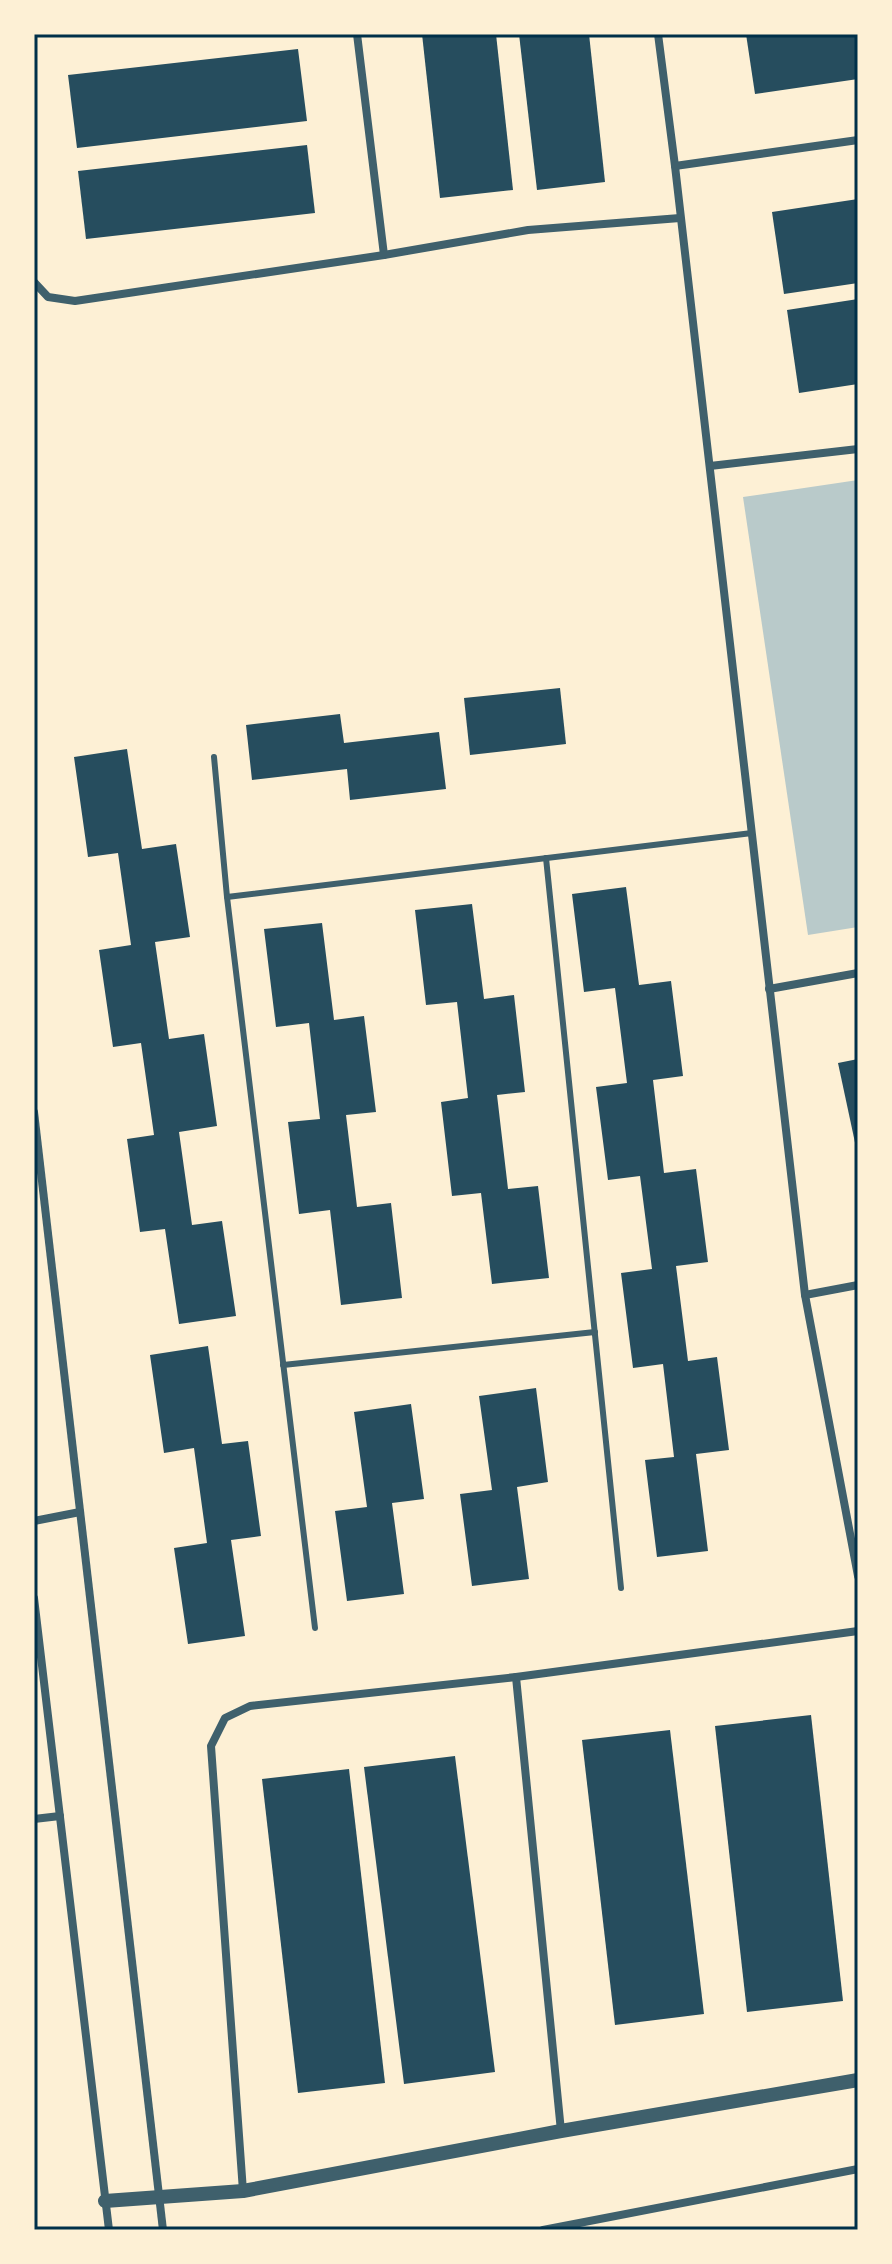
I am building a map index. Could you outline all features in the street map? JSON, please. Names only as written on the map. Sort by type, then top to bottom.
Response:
[{"type":"street","points":[[357,34],[384,255]]},
{"type":"street","points":[[658,34],[805,1295],[858,1576]]},
{"type":"street","points":[[675,166],[858,140]]},
{"type":"street","points":[[34,282],[48,297],[75,301],[384,255],[528,230],[680,218]]},
{"type":"street","points":[[710,466],[858,449]]},
{"type":"street","points":[[769,989],[858,973]]},
{"type":"street","points":[[34,1112],[163,2230]]},
{"type":"street","points":[[805,1295],[858,1285]]},
{"type":"street","points":[[34,1521],[80,1512]]},
{"type":"street","points":[[34,1598],[109,2230]]},
{"type":"street","points":[[243,2191],[211,1746],[225,1718],[250,1706],[516,1677],[858,1631]]},
{"type":"street","points":[[516,1677],[561,2131]]},
{"type":"street","points":[[34,1819],[60,1816]]},
{"type":"street","points":[[105,2201],[243,2191],[561,2131],[858,2080]]},
{"type":"street","points":[[543,2230],[568,2228],[858,2169]]},
{"type":"lane","points":[[214,757],[227,897],[315,1628]]},
{"type":"lane","points":[[227,897],[752,833]]},
{"type":"lane","points":[[546,858],[621,1588]]},
{"type":"lane","points":[[283,1365],[595,1332]]},
{"type":"shaded area","points":[[858,480],[858,927],[808,935],[743,497]]},
{"type":"building","points":[[422,34],[496,34],[513,190],[440,198]]},
{"type":"building","points":[[519,34],[589,34],[605,182],[537,190]]},
{"type":"building","points":[[746,34],[858,34],[858,79],[755,94]]},
{"type":"building","points":[[298,49],[307,121],[77,148],[68,75]]},
{"type":"building","points":[[307,145],[315,213],[86,239],[78,171]]},
{"type":"building","points":[[858,199],[858,283],[784,294],[772,212]]},
{"type":"building","points":[[858,299],[858,384],[799,393],[787,310]]},
{"type":"building","points":[[560,688],[566,744],[470,755],[464,698]]},
{"type":"building","points":[[340,714],[344,743],[439,732],[446,789],[350,800],[347,769],[252,780],[246,725]]},
{"type":"building","points":[[127,749],[142,849],[176,844],[190,937],[155,942],[169,1039],[204,1034],[217,1126],[179,1132],[192,1225],[222,1221],[236,1316],[179,1324],[165,1229],[140,1232],[127,1139],[154,1135],[141,1043],[113,1047],[99,950],[131,945],[118,853],[88,857],[74,757]]},
{"type":"building","points":[[626,887],[639,985],[671,981],[683,1076],[653,1080],[664,1173],[696,1169],[708,1262],[676,1266],[688,1361],[717,1357],[729,1450],[696,1454],[708,1551],[657,1557],[645,1460],[674,1457],[663,1364],[633,1368],[621,1273],[652,1269],[640,1176],[608,1180],[596,1087],[627,1083],[615,988],[584,992],[572,894]]},
{"type":"building","points":[[472,904],[484,999],[514,995],[525,1092],[497,1095],[508,1189],[538,1186],[549,1278],[492,1284],[481,1193],[452,1196],[441,1102],[468,1098],[457,1002],[426,1005],[415,910]]},
{"type":"building","points":[[322,923],[334,1020],[364,1016],[376,1112],[346,1115],[357,1207],[391,1203],[402,1298],[341,1305],[330,1210],[299,1214],[288,1122],[320,1119],[309,1023],[276,1027],[264,929]]},
{"type":"building","points":[[858,1059],[858,1152],[857,1152],[838,1063]]},
{"type":"building","points":[[208,1346],[222,1444],[248,1441],[261,1536],[231,1540],[245,1636],[188,1644],[174,1548],[207,1543],[194,1448],[164,1453],[150,1355]]},
{"type":"building","points":[[536,1388],[548,1482],[517,1487],[529,1579],[472,1586],[460,1494],[492,1490],[479,1396]]},
{"type":"building","points":[[411,1404],[424,1499],[392,1503],[404,1594],[347,1601],[335,1511],[367,1507],[354,1412]]},
{"type":"building","points":[[811,1715],[843,2001],[747,2012],[715,1726]]},
{"type":"building","points":[[670,1730],[704,2014],[615,2025],[582,1740]]},
{"type":"building","points":[[455,1756],[495,2072],[404,2084],[364,1767]]},
{"type":"building","points":[[349,1769],[385,2083],[298,2093],[262,1779]]}]
